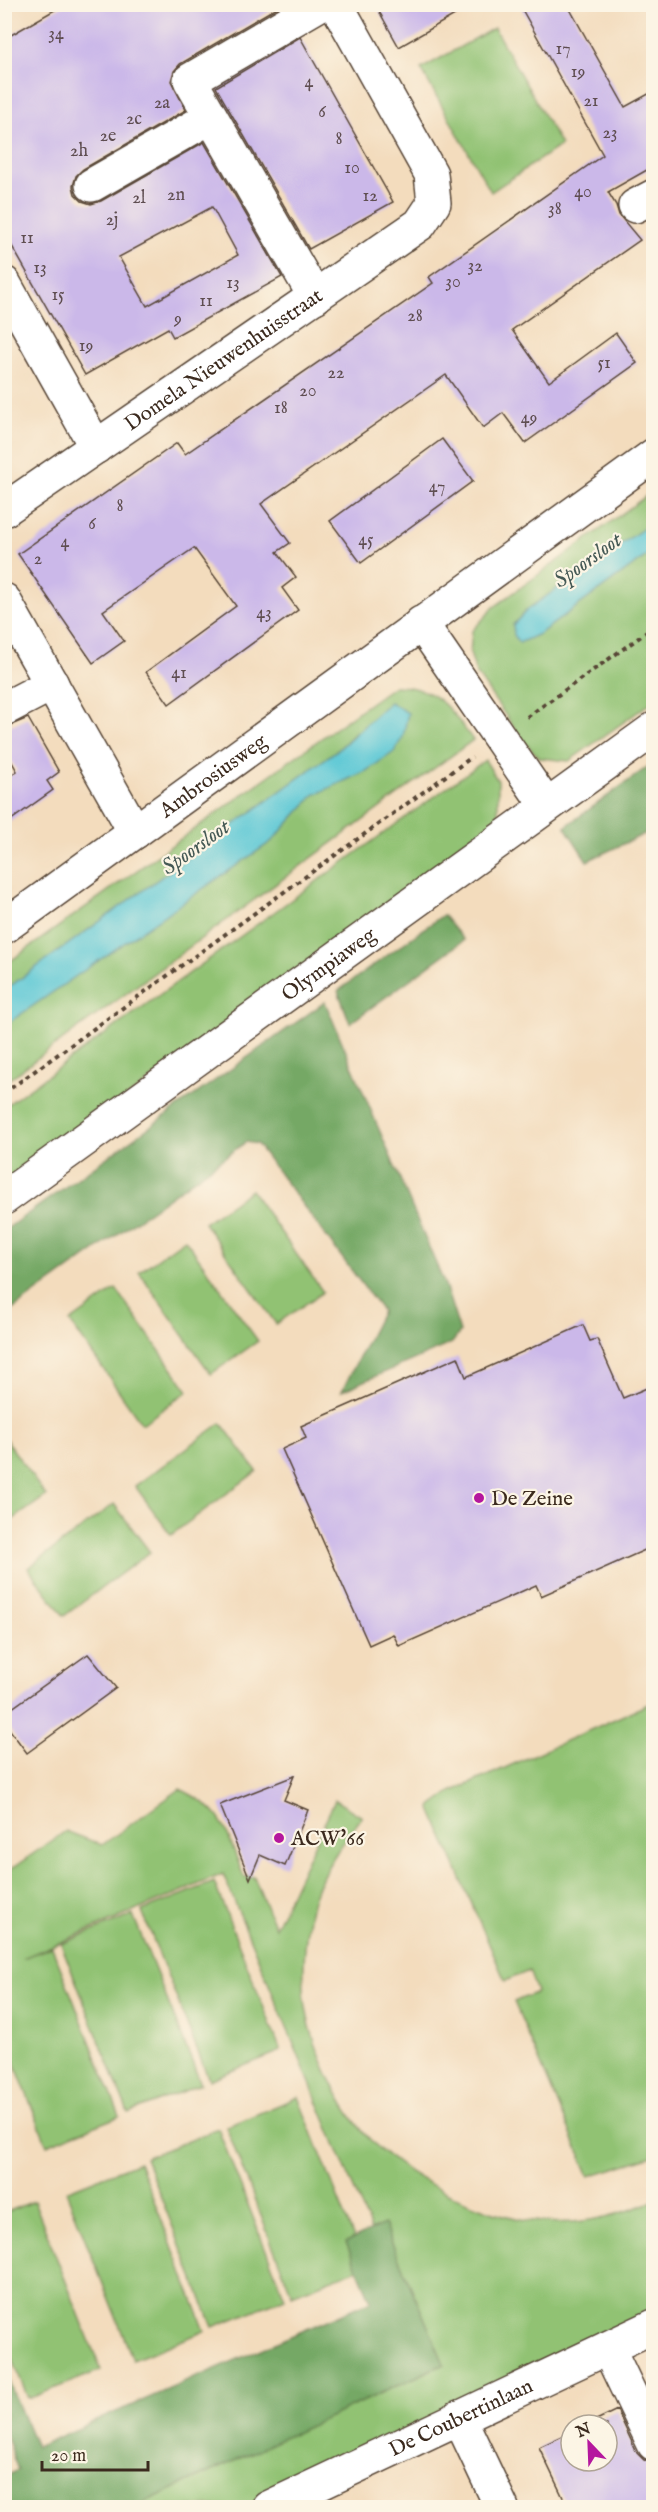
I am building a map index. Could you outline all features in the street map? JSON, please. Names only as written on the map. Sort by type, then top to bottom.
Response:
[{"type":"street","points":[[315,297],[190,80],[320,4]]},
{"type":"street","name":"Domela Nieuwenhuisstraat","points":[[4,510],[420,224],[434,203],[431,174],[336,4]]},
{"type":"street","points":[[92,185],[211,117]]},
{"type":"street","points":[[4,283],[96,447]]},
{"type":"street","name":"Ambrosiusweg","points":[[4,927],[654,455]]},
{"type":"street","points":[[4,600],[135,832]]},
{"type":"street","points":[[421,623],[546,805]]},
{"type":"street","points":[[4,709],[52,684]]},
{"type":"street","name":"Olympiaweg","points":[[4,1198],[654,729]]},
{"type":"street","name":"De Coubertinlaan","points":[[268,2508],[654,2326]]},
{"type":"street","points":[[608,2348],[654,2444]]},
{"type":"street","points":[[459,2417],[502,2508]]},
{"type":"path","points":[[4,1093],[654,627]]},
{"type":"green space","points":[[494,28],[561,145],[491,192],[421,69]]},
{"type":"green space","points":[[653,491],[653,522],[528,609],[513,625],[539,634],[653,551],[653,701],[569,761],[540,758],[524,742],[476,673],[470,653],[472,631],[494,607]]},
{"type":"green space","points":[[394,686],[421,690],[441,701],[473,740],[5,1082],[4,1025],[272,841],[314,795],[338,782],[357,731],[340,748],[5,990],[5,965]]},
{"type":"green space","points":[[485,760],[498,781],[498,824],[5,1187],[4,1107]]},
{"type":"green space","points":[[653,763],[653,830],[587,861],[565,827]]},
{"type":"green space","points":[[443,915],[464,940],[350,1023],[338,991]]},
{"type":"green space","points":[[325,1002],[445,1285],[460,1332],[452,1343],[342,1391],[382,1311],[257,1144],[246,1142],[5,1315],[5,1230]]},
{"type":"green space","points":[[251,1190],[323,1292],[276,1324],[204,1223]]},
{"type":"green space","points":[[185,1239],[258,1341],[211,1374],[139,1272]]},
{"type":"green space","points":[[116,1289],[188,1391],[142,1424],[70,1322]]},
{"type":"green space","points":[[221,1423],[257,1471],[171,1535],[135,1486]]},
{"type":"green space","points":[[4,1437],[46,1496],[5,1525],[4,1525]]},
{"type":"green space","points":[[114,1504],[150,1552],[64,1616],[28,1568]]},
{"type":"green space","points":[[653,1702],[653,2156],[589,2176],[514,2002],[537,1992],[529,1971],[505,1981],[430,1807],[451,1792]]},
{"type":"green space","points":[[180,1789],[207,1806],[223,1825],[244,1877],[254,1877],[275,1928],[335,1800],[362,1817],[332,1860],[315,1895],[307,1930],[304,1983],[309,2023],[320,2056],[336,2090],[354,2120],[380,2149],[400,2165],[446,2192],[496,2213],[521,2219],[557,2223],[586,2221],[627,2211],[653,2201],[653,2313],[247,2507],[134,2507],[444,2364],[384,2225],[371,2230],[223,1874],[23,1958],[52,1947],[120,2116],[47,2145],[5,2039],[4,1874],[66,1831],[102,1845]]},
{"type":"green space","points":[[214,1882],[281,2051],[209,2080],[142,1911]]},
{"type":"green space","points":[[133,1915],[201,2084],[128,2113],[61,1944]]},
{"type":"green space","points":[[298,2097],[365,2266],[292,2295],[226,2127]]},
{"type":"green space","points":[[218,2129],[285,2298],[213,2327],[145,2158]]},
{"type":"green space","points":[[139,2162],[205,2331],[133,2360],[66,2191]]},
{"type":"green space","points":[[34,2201],[101,2370],[28,2399],[5,2339],[4,2213]]},
{"type":"green space","points":[[384,2224],[444,2364],[134,2507],[5,2507],[5,2476],[18,2470],[5,2435],[5,2373],[36,2447],[371,2301],[346,2242]]},
{"type":"water","points":[[653,522],[653,551],[539,634],[519,643],[514,635],[513,625],[528,609]]},
{"type":"water","points":[[390,702],[408,713],[403,737],[394,752],[366,771],[314,795],[272,841],[5,1025],[5,990],[340,748]]},
{"type":"building","points":[[65,4],[281,5],[180,64],[174,71],[171,81],[186,110],[83,169],[76,176],[73,186],[75,194],[82,201],[91,204],[101,201],[204,142],[282,277],[173,337],[168,328],[85,375],[4,232],[4,39]],"holes":[[[212,207],[238,255],[147,306],[119,257]]]},
{"type":"building","points":[[375,4],[474,4],[399,47]]},
{"type":"building","points":[[519,4],[567,4],[625,107],[654,91],[654,166],[608,192],[619,215],[640,240],[512,330],[549,382],[616,333],[637,363],[525,443],[503,413],[483,428],[446,375],[261,504],[290,543],[277,552],[296,577],[282,588],[298,610],[169,704],[146,672],[236,606],[194,548],[103,611],[124,641],[93,663],[18,554],[177,443],[185,454],[433,283],[429,277],[603,155]]},
{"type":"building","points":[[300,37],[393,202],[309,249],[216,87]]},
{"type":"building","points":[[442,439],[473,481],[361,563],[330,521]]},
{"type":"building","points":[[28,718],[59,772],[47,781],[53,790],[4,825],[4,780],[17,771],[4,748],[4,728]]},
{"type":"building","name":"De Zeine","points":[[583,1325],[590,1341],[597,1339],[623,1398],[654,1385],[654,1546],[541,1596],[536,1585],[399,1646],[393,1634],[369,1645],[282,1449],[306,1438],[301,1426],[458,1357],[466,1377]]},
{"type":"building","points":[[88,1654],[116,1688],[27,1753],[4,1722],[4,1714]]},
{"type":"building","points":[[294,1776],[284,1800],[308,1810],[285,1866],[260,1855],[250,1879],[220,1805]]},
{"type":"building","points":[[619,2414],[637,2453],[644,2460],[654,2463],[654,2508],[568,2508],[539,2447],[559,2438],[559,2473],[619,2473]]},
{"type":"place","name":"De Zeine","points":[[479,1498]]},
{"type":"place","name":"ACW'66","points":[[279,1838]]},
{"type":"water label","name":"Spoorsloot","points":[[587,559]]},
{"type":"water label","name":"Spoorsloot","points":[[195,846]]}]
